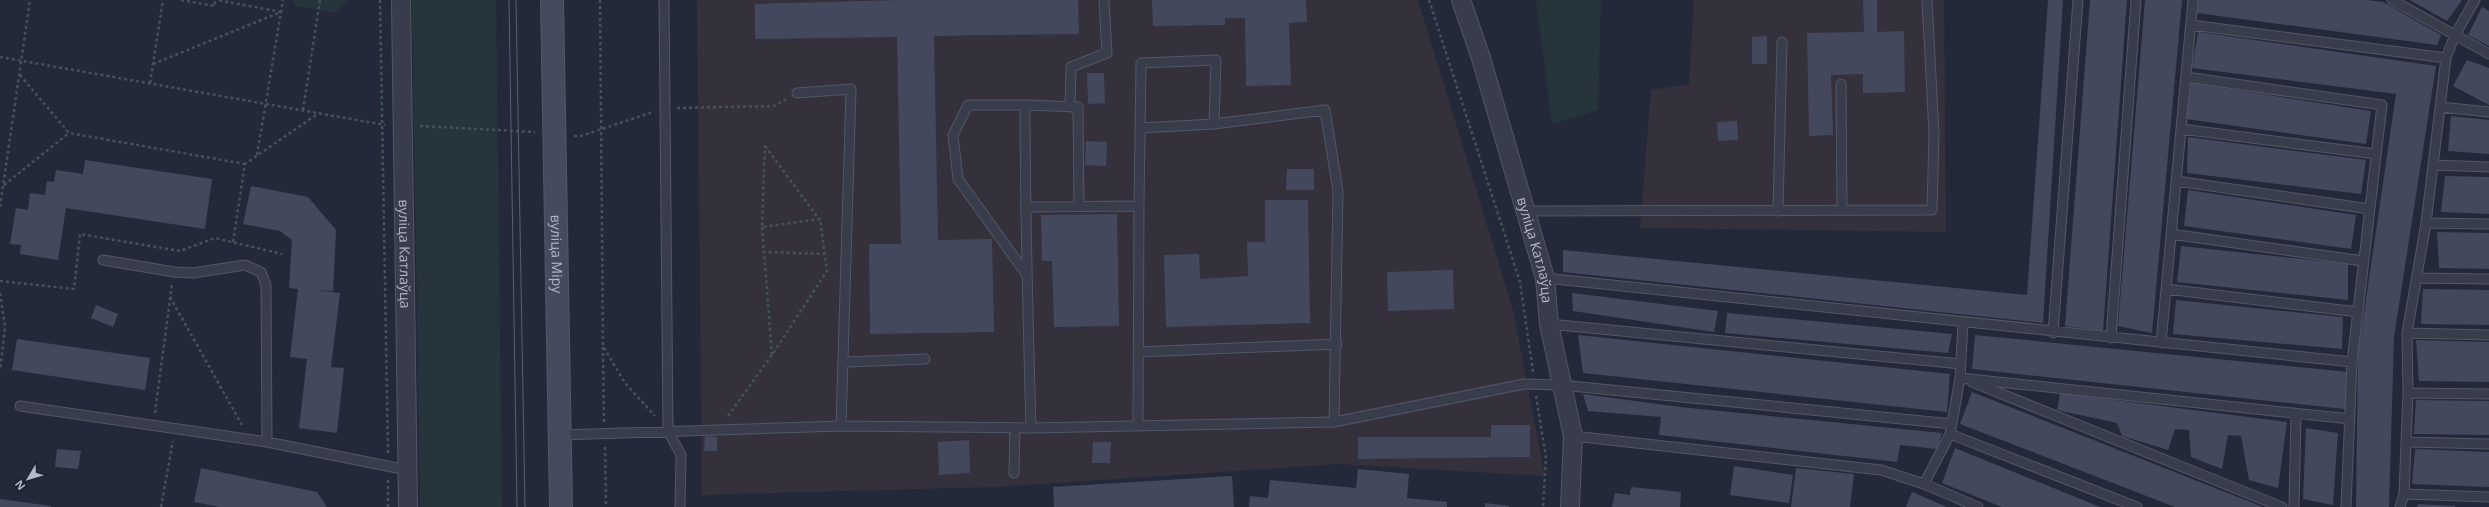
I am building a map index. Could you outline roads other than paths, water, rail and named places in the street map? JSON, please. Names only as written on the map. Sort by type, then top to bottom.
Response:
[{"type":"main road","name":"вуліца Міру","points":[[552,0],[561,507]]},
{"type":"street","name":"вуліца Катлаўца","points":[[401,0],[404,125],[408,507]]},
{"type":"street","name":"вуліца Катлаўца","points":[[1461,0],[1481,58],[1524,211],[1545,278],[1549,324],[1561,385],[1574,436],[1570,507]]},
{"type":"lane","points":[[664,0],[668,431],[681,455],[680,507]]},
{"type":"lane","points":[[1070,107],[1071,67],[1106,53],[1104,0]]},
{"type":"lane","points":[[1524,211],[1932,210],[1934,134],[1927,0]]},
{"type":"lane","points":[[2053,333],[2078,0]]},
{"type":"lane","points":[[2111,338],[2136,0]]},
{"type":"lane","points":[[2161,343],[2193,0]]},
{"type":"lane","points":[[2392,0],[2489,54]]},
{"type":"lane","points":[[2400,507],[2404,494],[2408,393],[2407,333],[2418,278],[2426,223],[2446,58],[2455,35],[2475,0]]},
{"type":"lane","points":[[2191,25],[2446,58]]},
{"type":"lane","points":[[1778,211],[1782,42]]},
{"type":"lane","points":[[1138,426],[1141,63],[1216,60],[1214,124]]},
{"type":"lane","points":[[2186,77],[2382,105],[2352,362],[2346,507]]},
{"type":"lane","points":[[1841,84],[1842,210]]},
{"type":"lane","points":[[797,93],[851,89],[845,362],[841,426]]},
{"type":"lane","points":[[1027,275],[958,179],[953,135],[968,105],[1078,107],[1080,206]]},
{"type":"lane","points":[[1025,105],[1025,208],[1031,428]]},
{"type":"lane","points":[[2440,107],[2489,112]]},
{"type":"lane","points":[[1140,128],[1214,124],[1325,110],[1338,191],[1334,422]]},
{"type":"lane","points":[[2181,129],[2376,154]]},
{"type":"lane","points":[[2433,165],[2489,167]]},
{"type":"lane","points":[[2176,181],[2370,209]]},
{"type":"lane","points":[[1025,208],[1139,206]]},
{"type":"lane","points":[[2426,223],[2489,224]]},
{"type":"lane","points":[[2171,234],[2364,261]]},
{"type":"lane","points":[[103,260],[174,272],[193,273],[244,265],[260,272],[266,285],[267,442]]},
{"type":"lane","points":[[1545,278],[2053,333],[2352,362]]},
{"type":"lane","points":[[2418,278],[2489,279]]},
{"type":"lane","points":[[2166,289],[2358,312]]},
{"type":"lane","points":[[1924,484],[1950,434],[1960,378],[1963,323]]},
{"type":"lane","points":[[1549,324],[1961,364]]},
{"type":"lane","points":[[2407,333],[2489,335]]},
{"type":"lane","points":[[1138,352],[1336,344]]},
{"type":"lane","points":[[845,362],[925,359]]},
{"type":"lane","points":[[1960,378],[2350,419]]},
{"type":"lane","points":[[1960,378],[2282,507]]},
{"type":"lane","points":[[560,435],[841,426],[1031,428],[1334,422],[1524,384],[1561,385],[1952,424]]},
{"type":"lane","points":[[2408,393],[2489,394]]},
{"type":"lane","points":[[20,406],[267,442],[407,470]]},
{"type":"lane","points":[[2294,507],[2296,414]]},
{"type":"lane","points":[[1014,473],[1015,428]]},
{"type":"lane","points":[[1950,434],[2137,507]]},
{"type":"lane","points":[[1574,436],[1881,470],[1924,484],[1978,507]]},
{"type":"lane","points":[[2406,442],[2489,444]]},
{"type":"lane","points":[[2404,494],[2489,497]]},
{"type":"tram line","points":[[509,0],[517,507]]},
{"type":"tram line","points":[[516,0],[525,507]]}]
